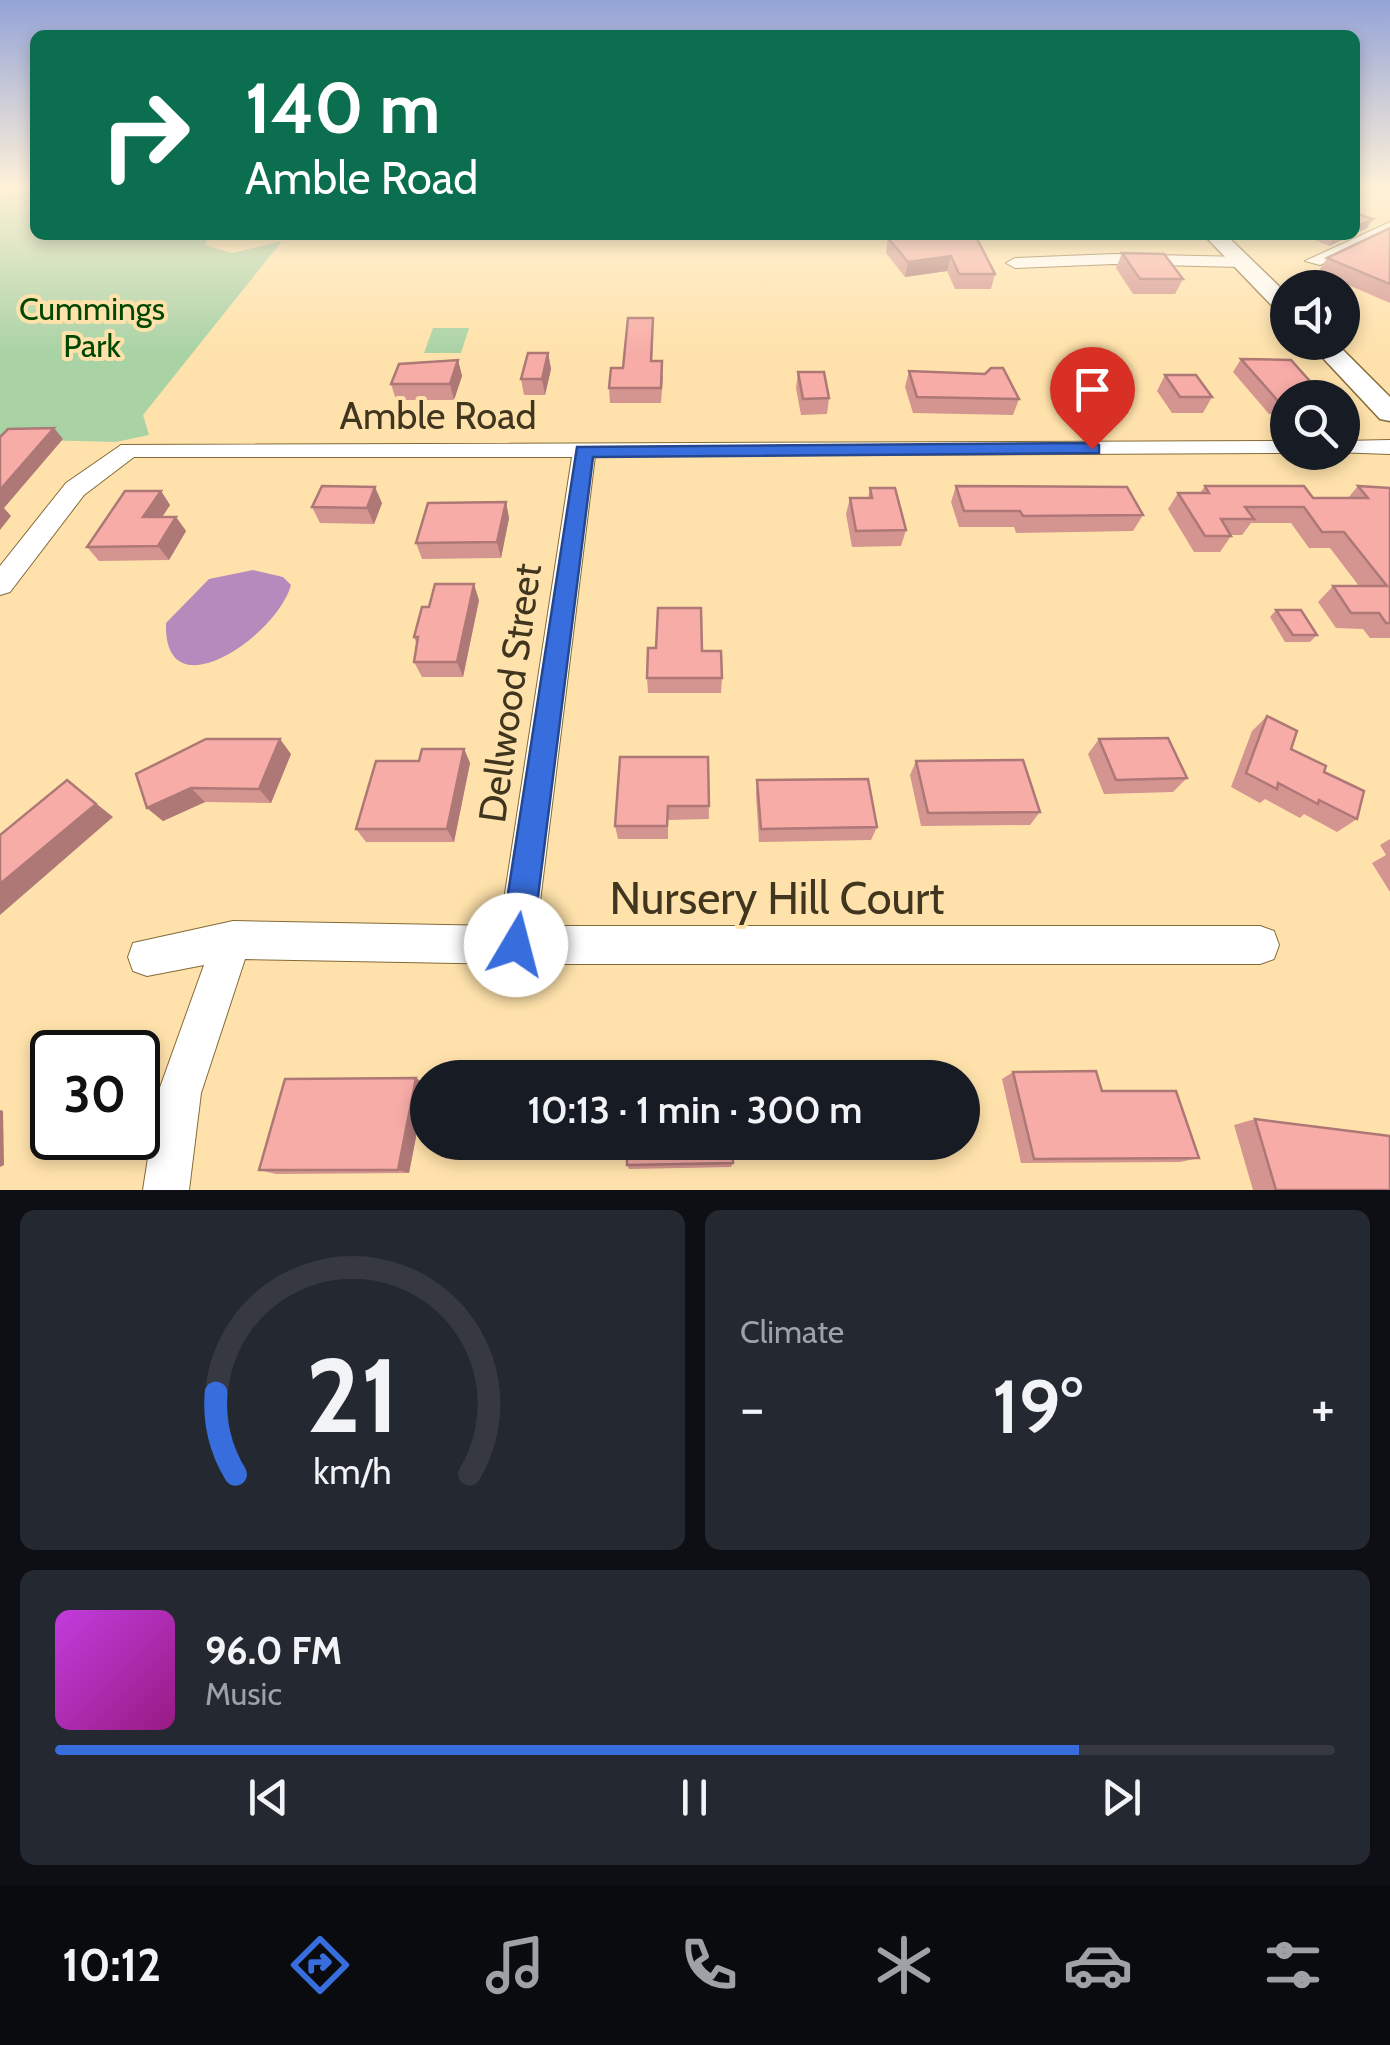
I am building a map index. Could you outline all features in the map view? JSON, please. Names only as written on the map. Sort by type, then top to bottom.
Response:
[{"type":"main road","points":[[1222,243],[1270,292]]},
{"type":"main road","points":[[1338,360],[1390,413]]},
{"type":"street","points":[[1314,261],[1355,243]]},
{"type":"street","points":[[1015,263],[1114,259],[1241,262]]},
{"type":"street","points":[[1360,448],[1390,447]]},
{"type":"street","name":"Amble Road","points":[[0,585],[75,489],[129,450],[1270,448]]},
{"type":"street","name":"Dellwood Street","points":[[516,945],[584,451]]},
{"type":"street","points":[[166,1190],[167,1145],[182,1074],[233,940]]},
{"type":"street","name":"Nursery Hill Court","points":[[147,957],[233,940],[516,945],[1260,945]]},
{"type":"green space","name":"Cummings Park","points":[[0,243],[206,243],[232,253],[281,243],[143,415],[149,435],[116,442],[0,439]]},
{"type":"green space","points":[[433,328],[469,328],[461,353],[424,353]]},
{"type":"shaded area","points":[[253,570],[283,577],[291,585],[282,605],[266,625],[222,657],[201,665],[182,663],[170,650],[166,623],[209,579]]},
{"type":"building","points":[[892,243],[979,243],[995,274],[959,274],[951,256],[908,262]]},
{"type":"building","points":[[1359,243],[1390,243],[1390,284],[1327,258]]},
{"type":"building","points":[[1122,253],[1164,254],[1183,279],[1140,279]]},
{"type":"building","points":[[628,318],[653,318],[651,361],[662,361],[661,388],[609,388],[611,368],[623,368]]},
{"type":"building","points":[[528,353],[548,353],[542,379],[521,379]]},
{"type":"building","points":[[1241,359],[1291,360],[1309,380],[1270,380],[1270,392]]},
{"type":"building","points":[[458,360],[450,384],[391,384],[399,364]]},
{"type":"building","points":[[991,368],[1003,368],[1019,399],[917,397],[909,371],[985,374]]},
{"type":"building","points":[[798,372],[824,372],[829,398],[803,399]]},
{"type":"building","points":[[1165,375],[1196,375],[1212,397],[1180,397]]},
{"type":"building","points":[[54,428],[0,490],[0,437],[8,429]]},
{"type":"building","points":[[322,486],[375,487],[367,508],[312,507]]},
{"type":"building","points":[[956,486],[1127,487],[1143,515],[1023,516],[1020,511],[964,511]]},
{"type":"building","points":[[1205,486],[1304,486],[1313,498],[1368,498],[1358,486],[1390,488],[1390,623],[1379,613],[1351,613],[1333,586],[1387,586],[1344,532],[1322,532],[1304,507],[1245,507],[1254,519],[1221,519],[1231,536],[1205,536],[1178,493],[1209,493]]},
{"type":"building","points":[[870,488],[895,488],[906,530],[856,531],[850,498],[872,498]]},
{"type":"building","points":[[125,491],[161,491],[143,517],[176,517],[158,546],[87,547]]},
{"type":"building","points":[[506,502],[497,542],[416,543],[428,503]]},
{"type":"building","points":[[435,584],[474,584],[457,662],[414,662],[418,637],[414,637],[422,607],[429,607]]},
{"type":"building","points":[[658,608],[701,608],[702,651],[721,651],[722,678],[647,678],[648,648],[656,648]]},
{"type":"building","points":[[1276,610],[1301,610],[1317,635],[1293,635]]},
{"type":"building","points":[[1267,716],[1297,731],[1291,749],[1326,766],[1324,772],[1364,791],[1357,819],[1278,783],[1277,789],[1246,773]]},
{"type":"building","points":[[1168,738],[1187,778],[1116,780],[1099,739]]},
{"type":"building","points":[[206,739],[280,739],[259,789],[191,788],[147,808],[136,774]]},
{"type":"building","points":[[422,749],[464,749],[447,829],[356,829],[376,761],[419,761]]},
{"type":"building","points":[[620,757],[708,757],[709,806],[668,806],[667,826],[615,826]]},
{"type":"building","points":[[1023,760],[1040,812],[928,813],[916,761]]},
{"type":"building","points":[[868,779],[877,827],[761,829],[757,780]]},
{"type":"building","points":[[67,780],[96,804],[0,884],[0,835]]},
{"type":"building","points":[[1096,1071],[1102,1091],[1176,1091],[1199,1158],[1034,1159],[1013,1072]]},
{"type":"building","points":[[410,1078],[410,1109],[398,1170],[259,1170],[285,1079]]},
{"type":"building","points":[[1255,1119],[1390,1136],[1390,1190],[1276,1190]]},
{"type":"building","points":[[627,1160],[733,1163],[627,1165]]},
{"type":"route","points":[[516,945],[584,451],[1092,449]]}]
